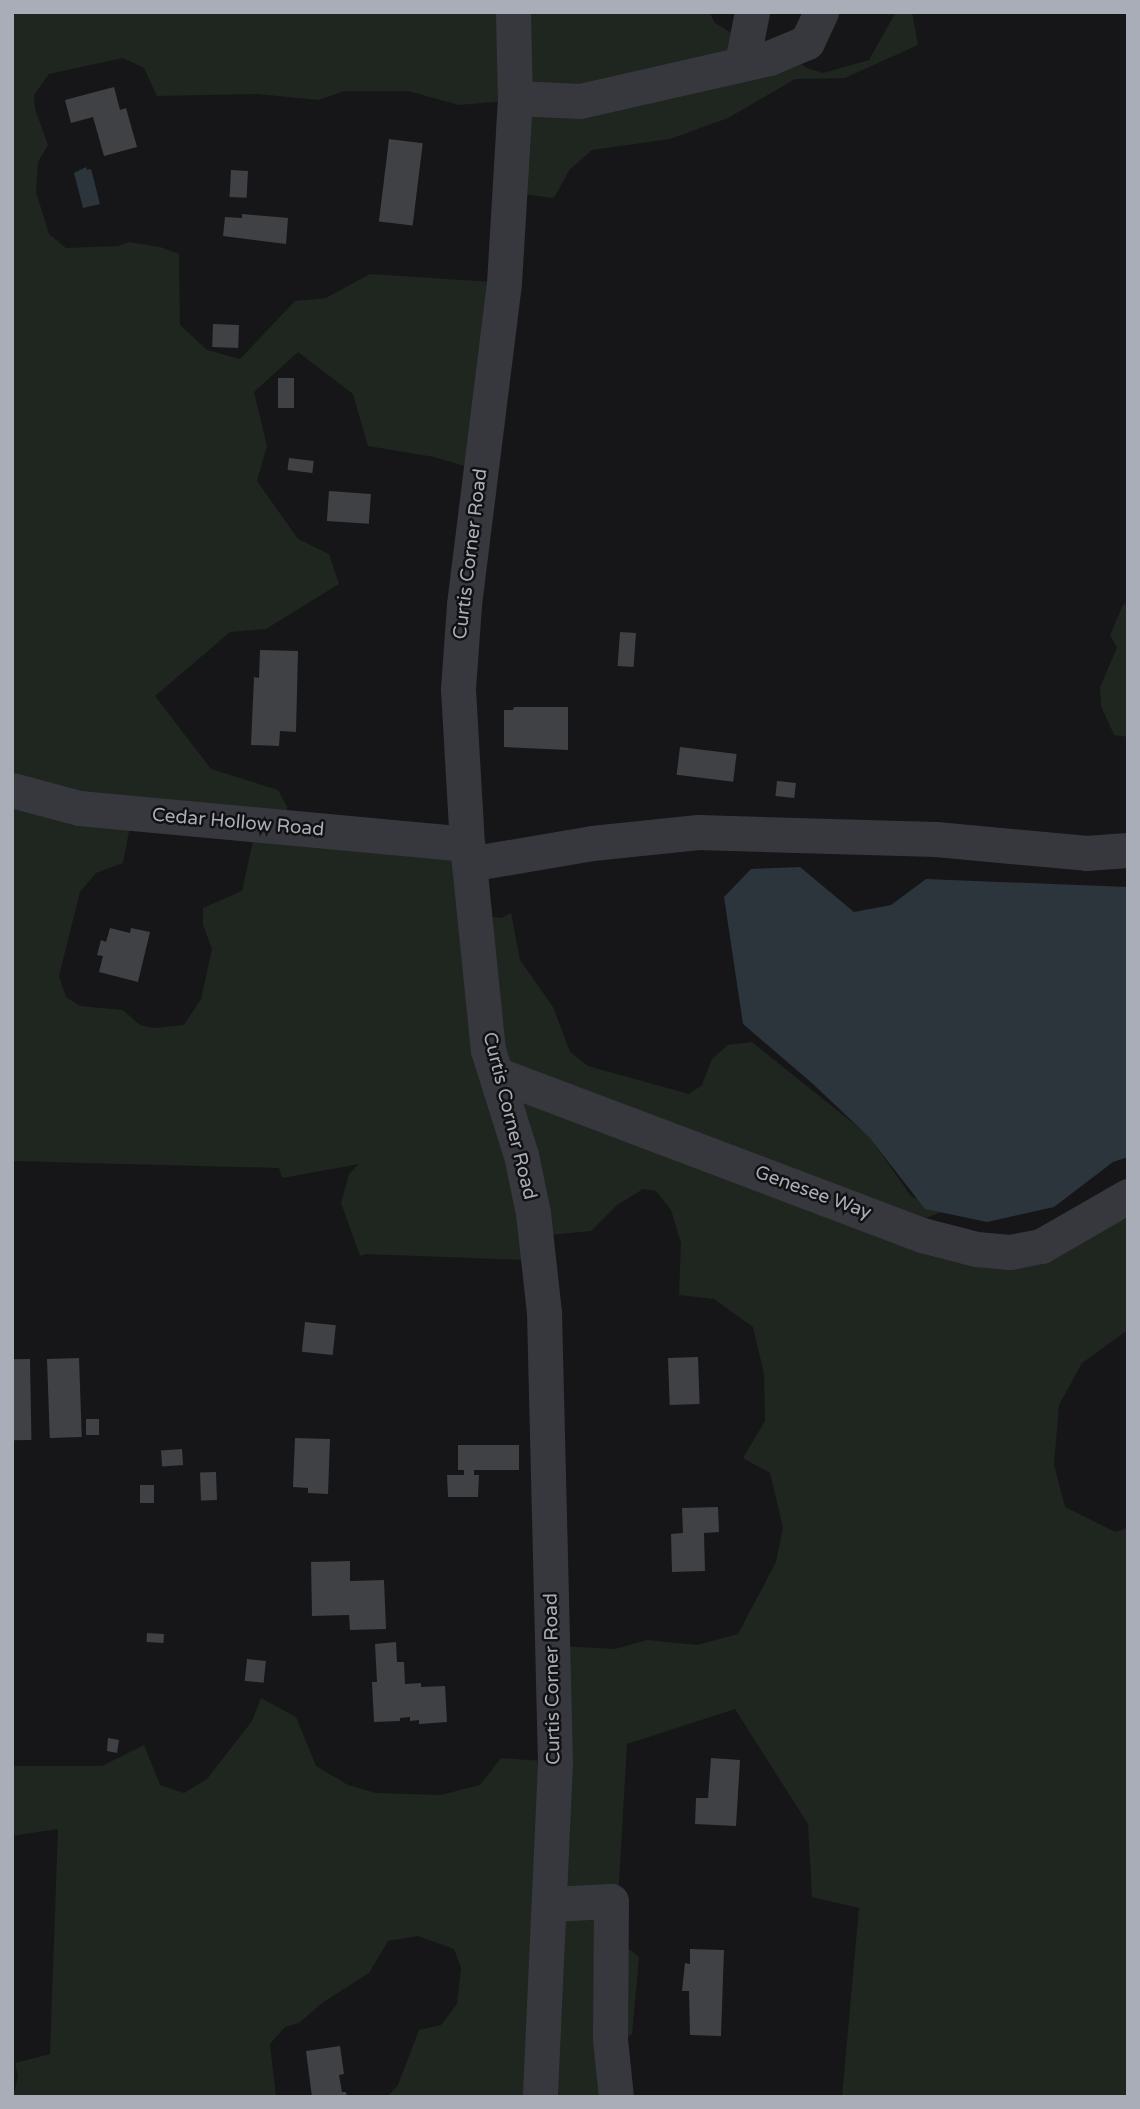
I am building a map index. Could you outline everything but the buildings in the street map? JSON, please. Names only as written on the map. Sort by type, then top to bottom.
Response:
[{"type":"street","name":"Curtis Corner Road","points":[[513,12],[515,98],[504,283],[460,647],[458,689],[468,854],[488,1050],[521,1155],[533,1213],[544,1312],[555,1763],[540,2097]]},
{"type":"street","points":[[742,63],[752,12]]},
{"type":"street","points":[[515,98],[580,101],[667,84],[769,58],[807,42],[821,12]]},
{"type":"street","name":"Cedar Hollow Road","points":[[12,790],[26,796],[79,808],[468,854],[698,832],[936,839],[1086,853],[1128,850]]},
{"type":"street","name":"Genesee Way","points":[[496,1074],[922,1235],[976,1249],[1010,1252],[1041,1247],[1128,1196]]},
{"type":"street","points":[[549,1904],[611,1901],[610,2039],[616,2097]]},
{"type":"shaded area","points":[[12,12],[709,12],[715,23],[746,42],[774,48],[807,68],[823,73],[869,60],[896,12],[912,12],[918,45],[845,78],[795,79],[728,118],[670,139],[592,150],[570,169],[554,198],[503,192],[505,101],[459,105],[408,91],[344,91],[319,100],[257,94],[157,96],[144,68],[123,58],[49,74],[34,95],[35,109],[48,145],[38,162],[36,192],[49,234],[66,248],[118,246],[129,242],[160,247],[179,254],[180,325],[207,350],[240,359],[295,301],[326,298],[370,274],[493,282],[475,469],[434,457],[368,446],[353,394],[298,352],[254,392],[267,446],[257,481],[298,539],[329,554],[339,584],[266,629],[230,632],[155,696],[211,769],[278,790],[287,807],[287,830],[455,854],[465,913],[501,918],[511,913],[520,960],[553,1007],[570,1052],[588,1066],[689,1094],[702,1085],[712,1059],[728,1045],[752,1042],[868,1135],[911,1196],[942,1212],[923,1219],[1008,1253],[1128,1201],[1128,1330],[1082,1363],[1059,1405],[1054,1465],[1065,1507],[1115,1532],[1128,1528],[1128,2097],[842,2097],[859,1908],[812,1897],[808,1824],[735,1709],[627,1744],[615,1952],[626,1947],[639,1957],[632,2034],[625,2039],[612,2097],[387,2097],[398,2085],[419,2030],[441,2025],[457,2004],[461,1968],[454,1949],[418,1936],[388,1941],[369,1973],[322,2003],[299,2023],[285,2027],[270,2044],[276,2097],[13,2097],[18,2076],[15,2063],[50,2054],[58,1829],[12,1836],[12,1766],[102,1766],[144,1745],[160,1785],[184,1793],[207,1779],[252,1721],[261,1698],[296,1717],[316,1766],[348,1785],[376,1793],[441,1795],[480,1785],[501,1758],[557,1762],[558,1646],[615,1649],[647,1640],[697,1645],[738,1634],[776,1562],[783,1527],[770,1473],[743,1458],[765,1421],[764,1374],[753,1327],[714,1299],[679,1295],[681,1243],[671,1210],[656,1191],[643,1189],[617,1205],[591,1231],[540,1236],[525,1260],[366,1254],[360,1256],[341,1203],[349,1174],[359,1164],[282,1178],[279,1168],[12,1161],[12,789],[18,778],[12,769]],"holes":[[[132,816],[255,832],[242,891],[203,908],[203,925],[212,949],[201,999],[184,1025],[154,1028],[140,1025],[123,1010],[80,1006],[66,997],[59,976],[80,892],[96,873],[123,863]]]},
{"type":"shaded area","points":[[86,167],[87,170],[91,169],[100,204],[83,208],[74,173]]},
{"type":"shaded area","points":[[1128,602],[1128,737],[1114,735],[1101,706],[1100,687],[1117,648],[1110,635],[1123,605]]},
{"type":"shaded area","points":[[800,867],[854,912],[891,905],[926,879],[1128,887],[1128,1157],[1113,1162],[1054,1207],[987,1222],[925,1209],[869,1137],[743,1024],[724,897],[751,869]]}]
